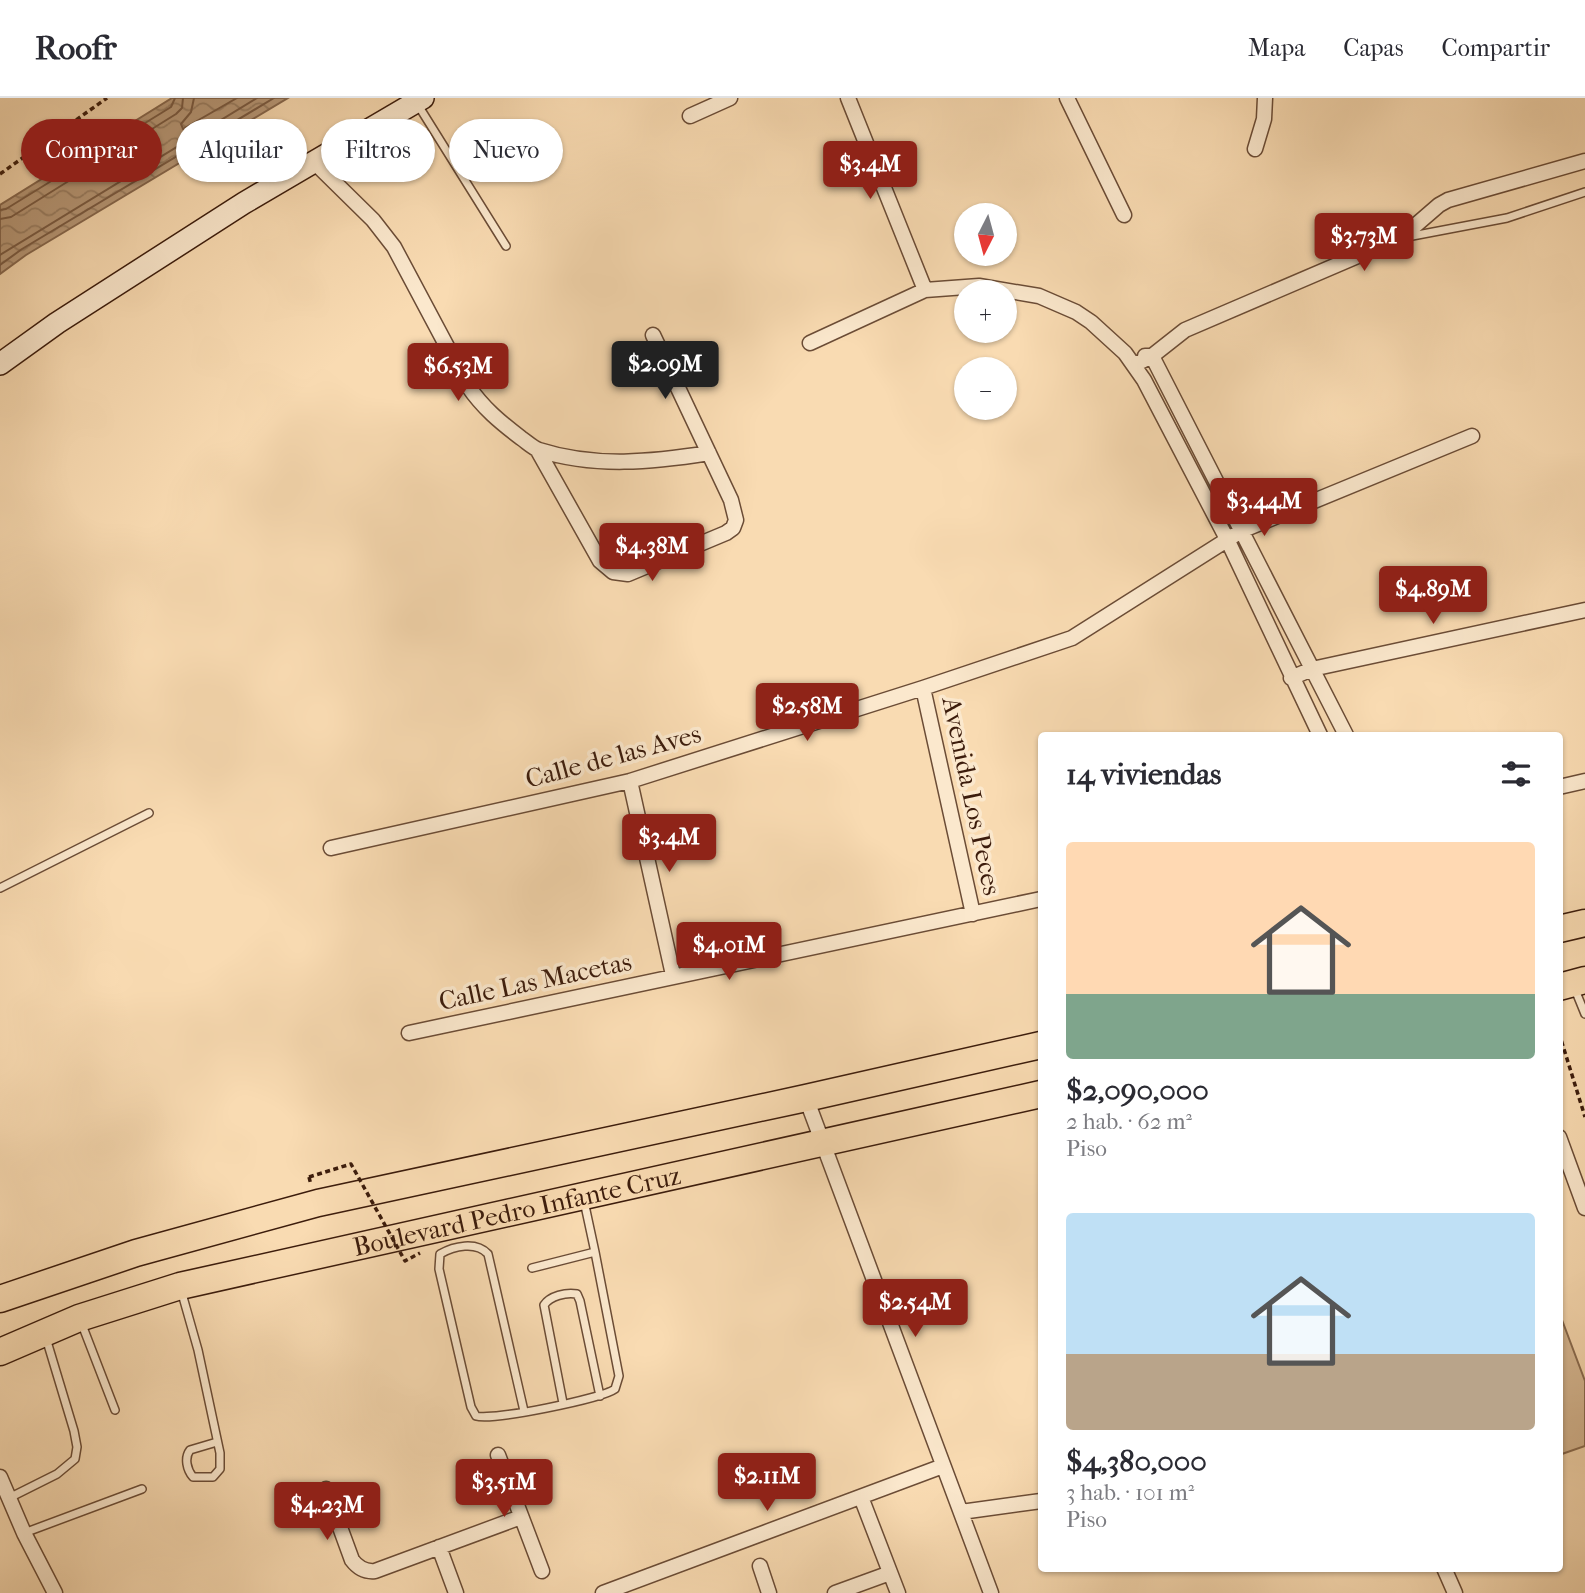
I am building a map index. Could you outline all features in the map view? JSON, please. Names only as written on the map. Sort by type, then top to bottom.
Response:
[{"type":"highway","points":[[1563,928],[1585,923]]},
{"type":"highway","name":"Boulevard Pedro Infante Cruz","points":[[0,1299],[136,1253],[318,1203],[1038,1046]]},
{"type":"highway","name":"Boulevard Pedro Infante Cruz","points":[[0,1352],[79,1318],[180,1286],[1038,1095]]},
{"type":"main road","points":[[0,364],[57,323],[244,202],[419,100]]},
{"type":"street","points":[[690,116],[730,98]]},
{"type":"street","points":[[848,98],[925,290]]},
{"type":"street","points":[[1067,98],[1124,215]]},
{"type":"street","points":[[1255,149],[1264,118],[1265,98]]},
{"type":"street","points":[[1130,359],[1152,356],[1185,330],[1402,237],[1448,200],[1585,160]]},
{"type":"street","points":[[314,162],[373,219],[394,247],[468,386],[492,416],[537,449],[600,561],[606,568],[621,575],[715,539],[733,528],[736,520],[735,511],[709,453],[653,335]]},
{"type":"street","points":[[810,343],[925,290],[979,286],[1016,290],[1039,296],[1076,312],[1091,322],[1130,359],[1227,539],[1318,732]]},
{"type":"street","points":[[1152,356],[1344,732]]},
{"type":"street","name":"Calle de las Aves","points":[[331,848],[630,781],[1073,638],[1241,531],[1472,436]]},
{"type":"street","points":[[537,449],[594,460],[631,462],[709,453]]},
{"type":"street","points":[[1291,678],[1312,669],[1585,610]]},
{"type":"street","name":"Avenida Los Peces","points":[[923,688],[973,914]]},
{"type":"street","points":[[630,781],[673,975]]},
{"type":"street","points":[[1563,786],[1585,781]]},
{"type":"street","name":"Calle Las Macetas","points":[[409,1033],[673,975],[1038,901]]},
{"type":"street","points":[[806,1098],[991,1593]]},
{"type":"street","points":[[1563,1148],[1585,1208]]},
{"type":"street","points":[[498,1455],[542,1571]]},
{"type":"street","points":[[603,1593],[943,1465]]},
{"type":"street","points":[[0,1477],[55,1593]]},
{"type":"street","points":[[326,1489],[352,1560],[362,1569],[375,1571],[522,1517]]},
{"type":"street","points":[[861,1497],[898,1593]]},
{"type":"street","points":[[961,1512],[1038,1502]]},
{"type":"street","points":[[439,1547],[456,1593]]},
{"type":"street","points":[[760,1566],[769,1593]]},
{"type":"street","points":[[1446,1572],[1455,1593]]},
{"type":"street","points":[[835,1593],[890,1573]]},
{"type":"street","points":[[641,1578],[645,1593]]},
{"type":"lane","points":[[419,100],[506,246]]},
{"type":"lane","points":[[1402,237],[1507,219],[1585,192]]},
{"type":"lane","points":[[0,888],[149,813]]},
{"type":"lane","points":[[1572,983],[1585,1014]]},
{"type":"lane","points":[[524,1411],[488,1254],[484,1249],[474,1246],[444,1252],[439,1258],[439,1269],[472,1412],[476,1416],[487,1418],[563,1404],[615,1389],[619,1376],[583,1198]]},
{"type":"lane","points":[[532,1268],[596,1252]]},
{"type":"lane","points":[[180,1286],[198,1350],[217,1442],[221,1463],[218,1474],[213,1477],[193,1477],[187,1459],[190,1450],[217,1442]]},
{"type":"lane","points":[[563,1404],[544,1305],[549,1299],[569,1293],[577,1294],[580,1301],[600,1395]]},
{"type":"lane","points":[[79,1318],[116,1410]]},
{"type":"lane","points":[[9,1498],[57,1474],[75,1459],[77,1447],[74,1431],[44,1332]]},
{"type":"lane","points":[[24,1532],[142,1489]]},
{"type":"path","points":[[0,174],[107,98]]},
{"type":"path","points":[[1563,1046],[1585,1117]]},
{"type":"path","points":[[309,1177],[351,1164],[405,1261],[420,1253]]},
{"type":"shaded area","points":[[1563,1323],[1585,1381],[1585,1446],[1563,1454]]},
{"type":"water","points":[[172,98],[288,98],[253,119],[176,119],[176,165],[162,174],[162,119],[138,119]]},
{"type":"water","points":[[37,182],[148,182],[26,255],[0,274],[0,205]]}]
